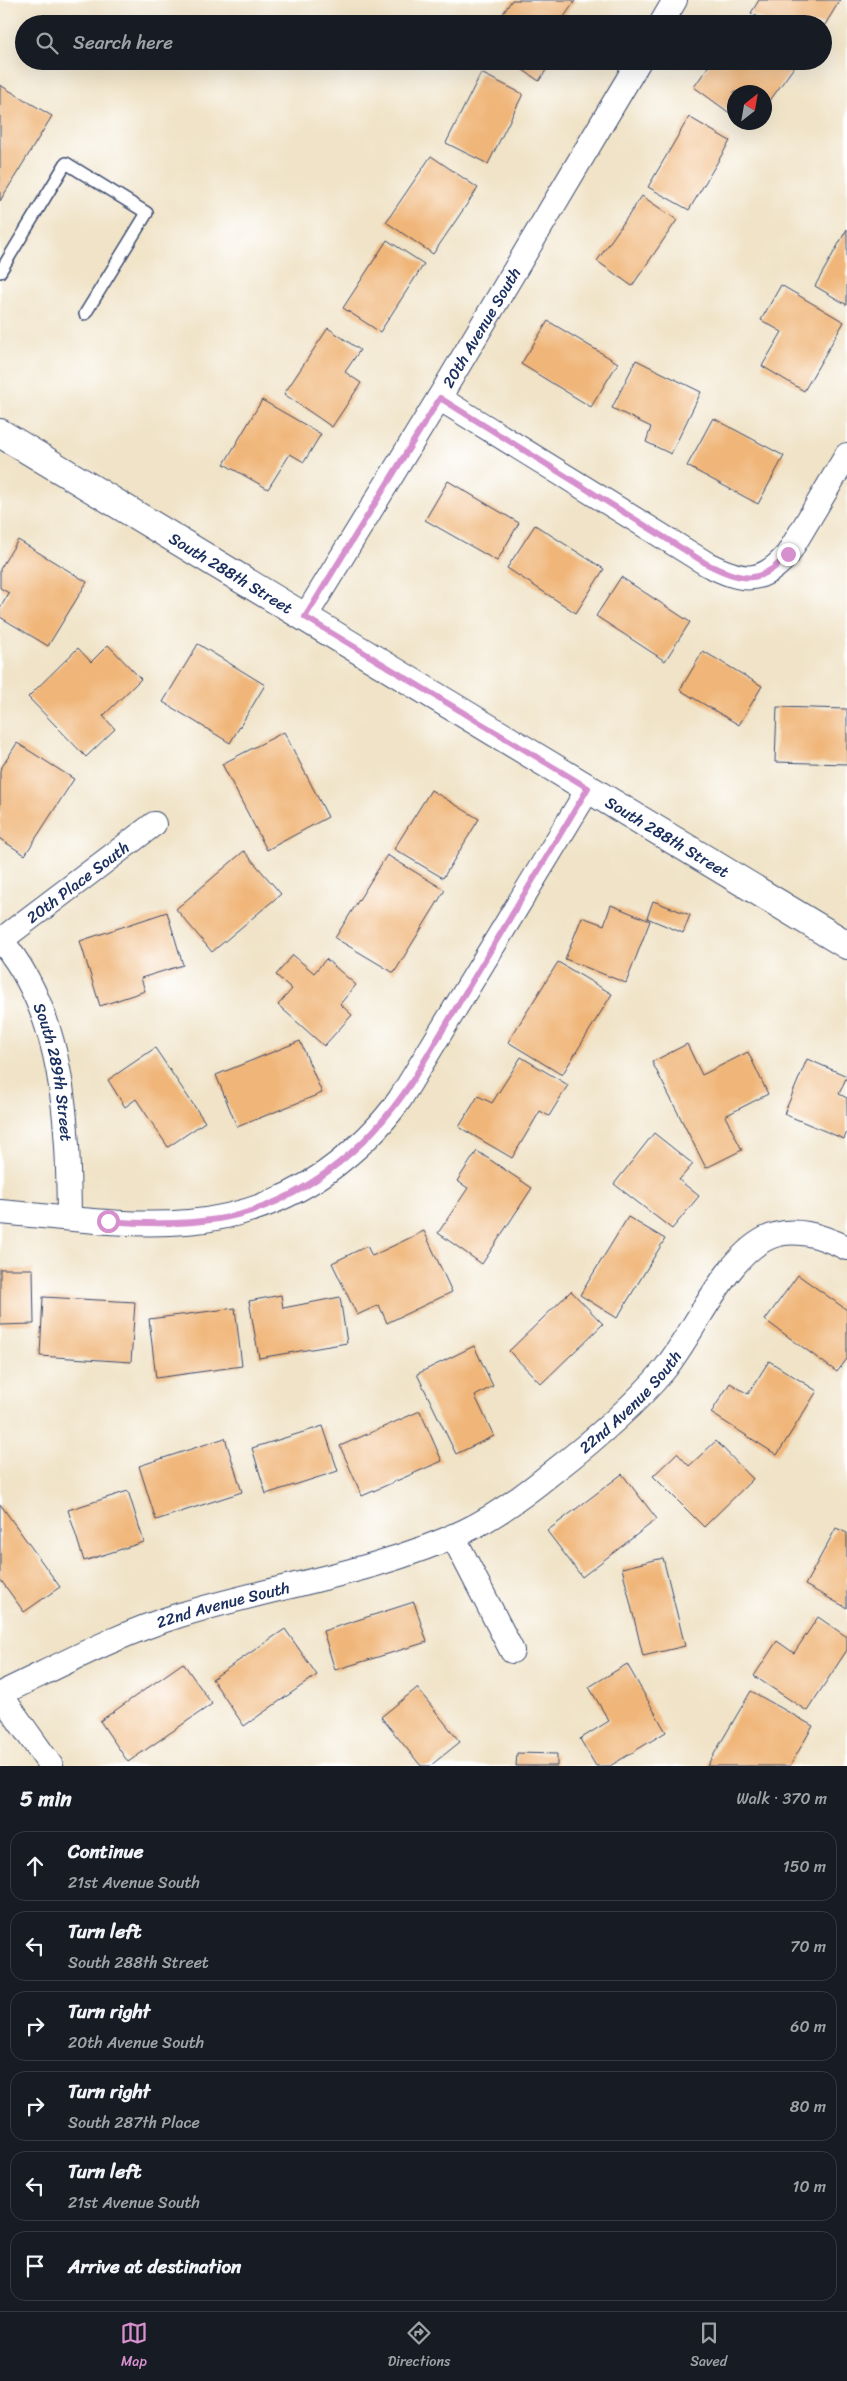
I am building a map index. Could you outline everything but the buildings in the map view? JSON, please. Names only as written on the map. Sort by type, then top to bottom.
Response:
[{"type":"main road","name":"South 288th Street","points":[[0,433],[847,945]]},
{"type":"street","points":[[666,15],[675,0]]},
{"type":"street","name":"20th Avenue South","points":[[305,617],[440,398],[634,70]]},
{"type":"street","points":[[440,398],[707,564],[739,578],[766,575],[776,568],[788,554],[847,455]]},
{"type":"street","points":[[0,1212],[161,1224],[200,1222],[242,1214],[285,1198],[322,1175],[351,1153],[385,1120],[411,1083],[588,788]]},
{"type":"street","name":"20th Place South","points":[[0,940],[154,824]]},
{"type":"street","name":"South 289th Street","points":[[0,940],[16,960],[29,981],[41,1008],[56,1060],[66,1143],[68,1218]]},
{"type":"street","name":"22nd Avenue South","points":[[0,1694],[123,1636],[178,1616],[356,1568],[453,1536],[484,1521],[514,1501],[584,1448],[651,1385],[672,1360],[738,1261],[753,1246],[774,1235],[790,1232],[809,1234],[847,1248]]},
{"type":"street","points":[[453,1536],[512,1651]]},
{"type":"street","points":[[0,1694],[51,1766]]},
{"type":"lane","points":[[0,272],[66,163],[147,213],[85,314]]},
{"type":"route","points":[[108,1221],[161,1224],[200,1222],[242,1214],[285,1198],[322,1175],[351,1153],[385,1120],[411,1083],[588,788],[305,617],[440,398],[707,564],[725,573],[739,578],[766,575],[776,568],[788,554]]}]
